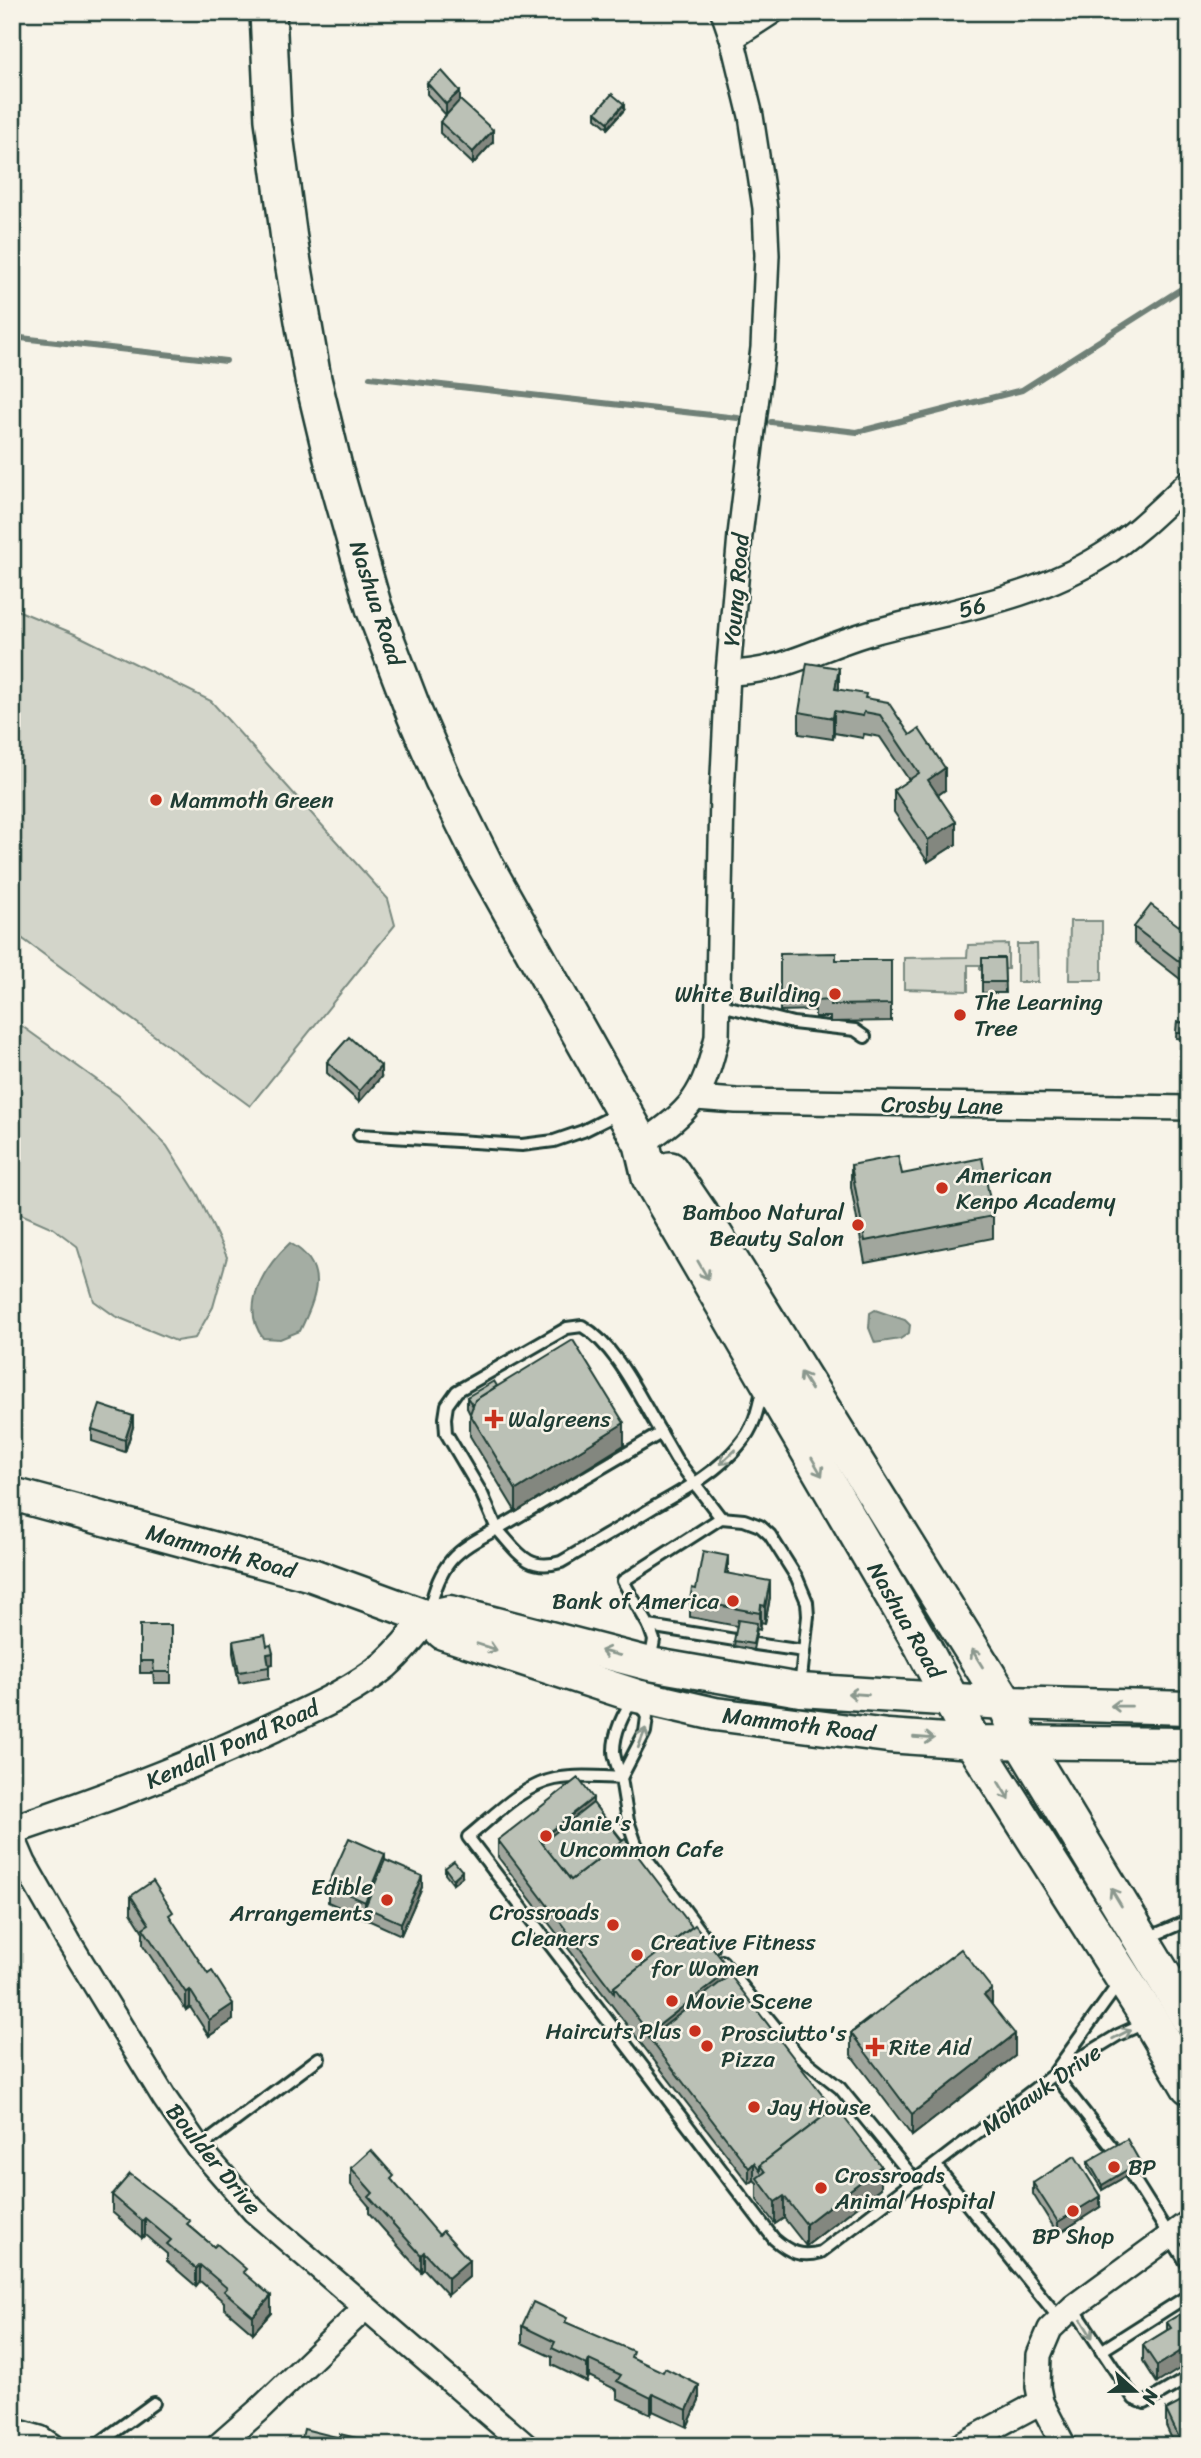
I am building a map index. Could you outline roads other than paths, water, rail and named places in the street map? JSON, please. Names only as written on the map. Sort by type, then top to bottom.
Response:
[{"type":"main road","name":"Nashua Road","points":[[268,12],[273,120],[289,240],[311,366],[335,471],[374,608],[415,715],[449,792],[508,906],[642,1144],[650,1178],[923,1647],[973,1742],[1189,2085]]},
{"type":"main road","name":"Nashua Road","points":[[642,1144],[669,1169],[715,1236],[1005,1703],[1023,1744],[1189,2018]]},
{"type":"main road","name":"Mammoth Road","points":[[12,1494],[312,1575],[428,1618],[443,1633],[643,1680],[1005,1703],[1189,1708]]},
{"type":"main road","name":"Mammoth Road","points":[[643,1680],[715,1714],[888,1736],[1023,1744],[1189,1744]]},
{"type":"street","name":"Young Road","points":[[642,1144],[696,1098],[709,1070],[717,1037],[722,795],[728,673],[740,535],[763,348],[767,255],[759,162],[732,38],[723,12]]},
{"type":"street","points":[[732,38],[772,12]]},
{"type":"street","name":"56","points":[[728,673],[751,673],[778,667],[864,635],[998,601],[1063,577],[1103,555],[1140,528],[1189,482]]},
{"type":"street","name":"Crosby Lane","points":[[696,1098],[736,1101],[1189,1108]]},
{"type":"street","name":"Kendall Pond Road","points":[[12,1832],[224,1751],[326,1703],[383,1666],[407,1645],[428,1618]]},
{"type":"street","name":"Boulder Drive","points":[[12,1832],[24,1863],[69,1942],[166,2099],[200,2148],[254,2211],[526,2446]]},
{"type":"street","points":[[1064,2446],[1041,2402],[1038,2387],[1039,2355],[1050,2329],[1066,2312],[1189,2222]]},
{"type":"street","points":[[224,2444],[365,2308]]},
{"type":"street","points":[[959,2446],[1041,2402]]},
{"type":"street","points":[[12,2430],[32,2435],[52,2446]]},
{"type":"lane","points":[[717,1004],[793,1023],[855,1030],[864,1037]]},
{"type":"lane","points":[[359,1135],[522,1145],[554,1141],[583,1131],[623,1111]]},
{"type":"lane","points":[[721,1518],[696,1483],[676,1459],[612,1353],[593,1332],[582,1326],[567,1328],[457,1391],[447,1405],[446,1433],[482,1494],[497,1529],[522,1557],[546,1567],[561,1562],[696,1483],[726,1460],[751,1428],[758,1411],[764,1377]]},
{"type":"lane","points":[[428,1618],[436,1583],[443,1570],[471,1543],[661,1433]]},
{"type":"lane","points":[[800,1690],[807,1602],[790,1567],[770,1535],[760,1526],[744,1520],[721,1518],[623,1581],[654,1640],[643,1680],[626,1709],[619,1728],[614,1752],[635,1844],[759,2010],[810,2067],[840,2088],[916,2180]]},
{"type":"lane","points":[[649,1626],[735,1640]]},
{"type":"lane","points":[[755,1644],[804,1651]]},
{"type":"lane","points":[[621,1778],[645,1732],[647,1717],[643,1680]]},
{"type":"lane","name":"Mohawk Drive","points":[[621,1778],[574,1777],[539,1784],[517,1798],[468,1838],[774,2239],[798,2255],[811,2256],[821,2252],[1054,2074],[1118,2035],[1150,2020]]},
{"type":"lane","points":[[1142,1940],[1189,1920]]},
{"type":"lane","points":[[1115,2151],[1054,2074],[1123,1977]]},
{"type":"lane","points":[[200,2148],[319,2058]]},
{"type":"lane","points":[[936,2166],[1101,2351],[1134,2399],[1145,2403],[1189,2377]]},
{"type":"lane","points":[[1130,2174],[1189,2267]]},
{"type":"lane","points":[[1101,2351],[1189,2295]]},
{"type":"lane","points":[[95,2446],[154,2403]]},
{"type":"waterway","points":[[771,422],[857,432],[1022,390],[1189,284]]},
{"type":"waterway","points":[[12,337],[226,361]]},
{"type":"waterway","points":[[370,377],[738,418]]},
{"type":"place","name":"Mammoth Green","points":[[156,800]]},
{"type":"place","name":"White Building","points":[[835,994]]},
{"type":"place","name":"The Learning Tree","points":[[960,1015]]},
{"type":"place","name":"American Kenpo Academy","points":[[942,1188]]},
{"type":"place","name":"Bamboo Natural Beauty Salon","points":[[858,1225]]},
{"type":"place","name":"Walgreens","points":[[494,1419]]},
{"type":"place","name":"Bank of America","points":[[733,1601]]},
{"type":"place","name":"Janie's Uncommon Cafe","points":[[546,1836]]},
{"type":"place","name":"Edible Arrangements","points":[[387,1900]]},
{"type":"place","name":"Crossroads Cleaners","points":[[613,1925]]},
{"type":"place","name":"Creative Fitness for Women","points":[[637,1955]]},
{"type":"place","name":"Movie Scene","points":[[672,2001]]},
{"type":"place","name":"Haircuts Plus","points":[[695,2031]]},
{"type":"place","name":"Prosciutto's Pizza","points":[[707,2046]]},
{"type":"place","name":"Rite Aid","points":[[875,2047]]},
{"type":"place","name":"Jay House","points":[[754,2107]]},
{"type":"place","name":"BP","points":[[1114,2167]]},
{"type":"place","name":"Crossroads Animal Hospital","points":[[821,2188]]},
{"type":"place","name":"BP Shop","points":[[1073,2211]]}]
